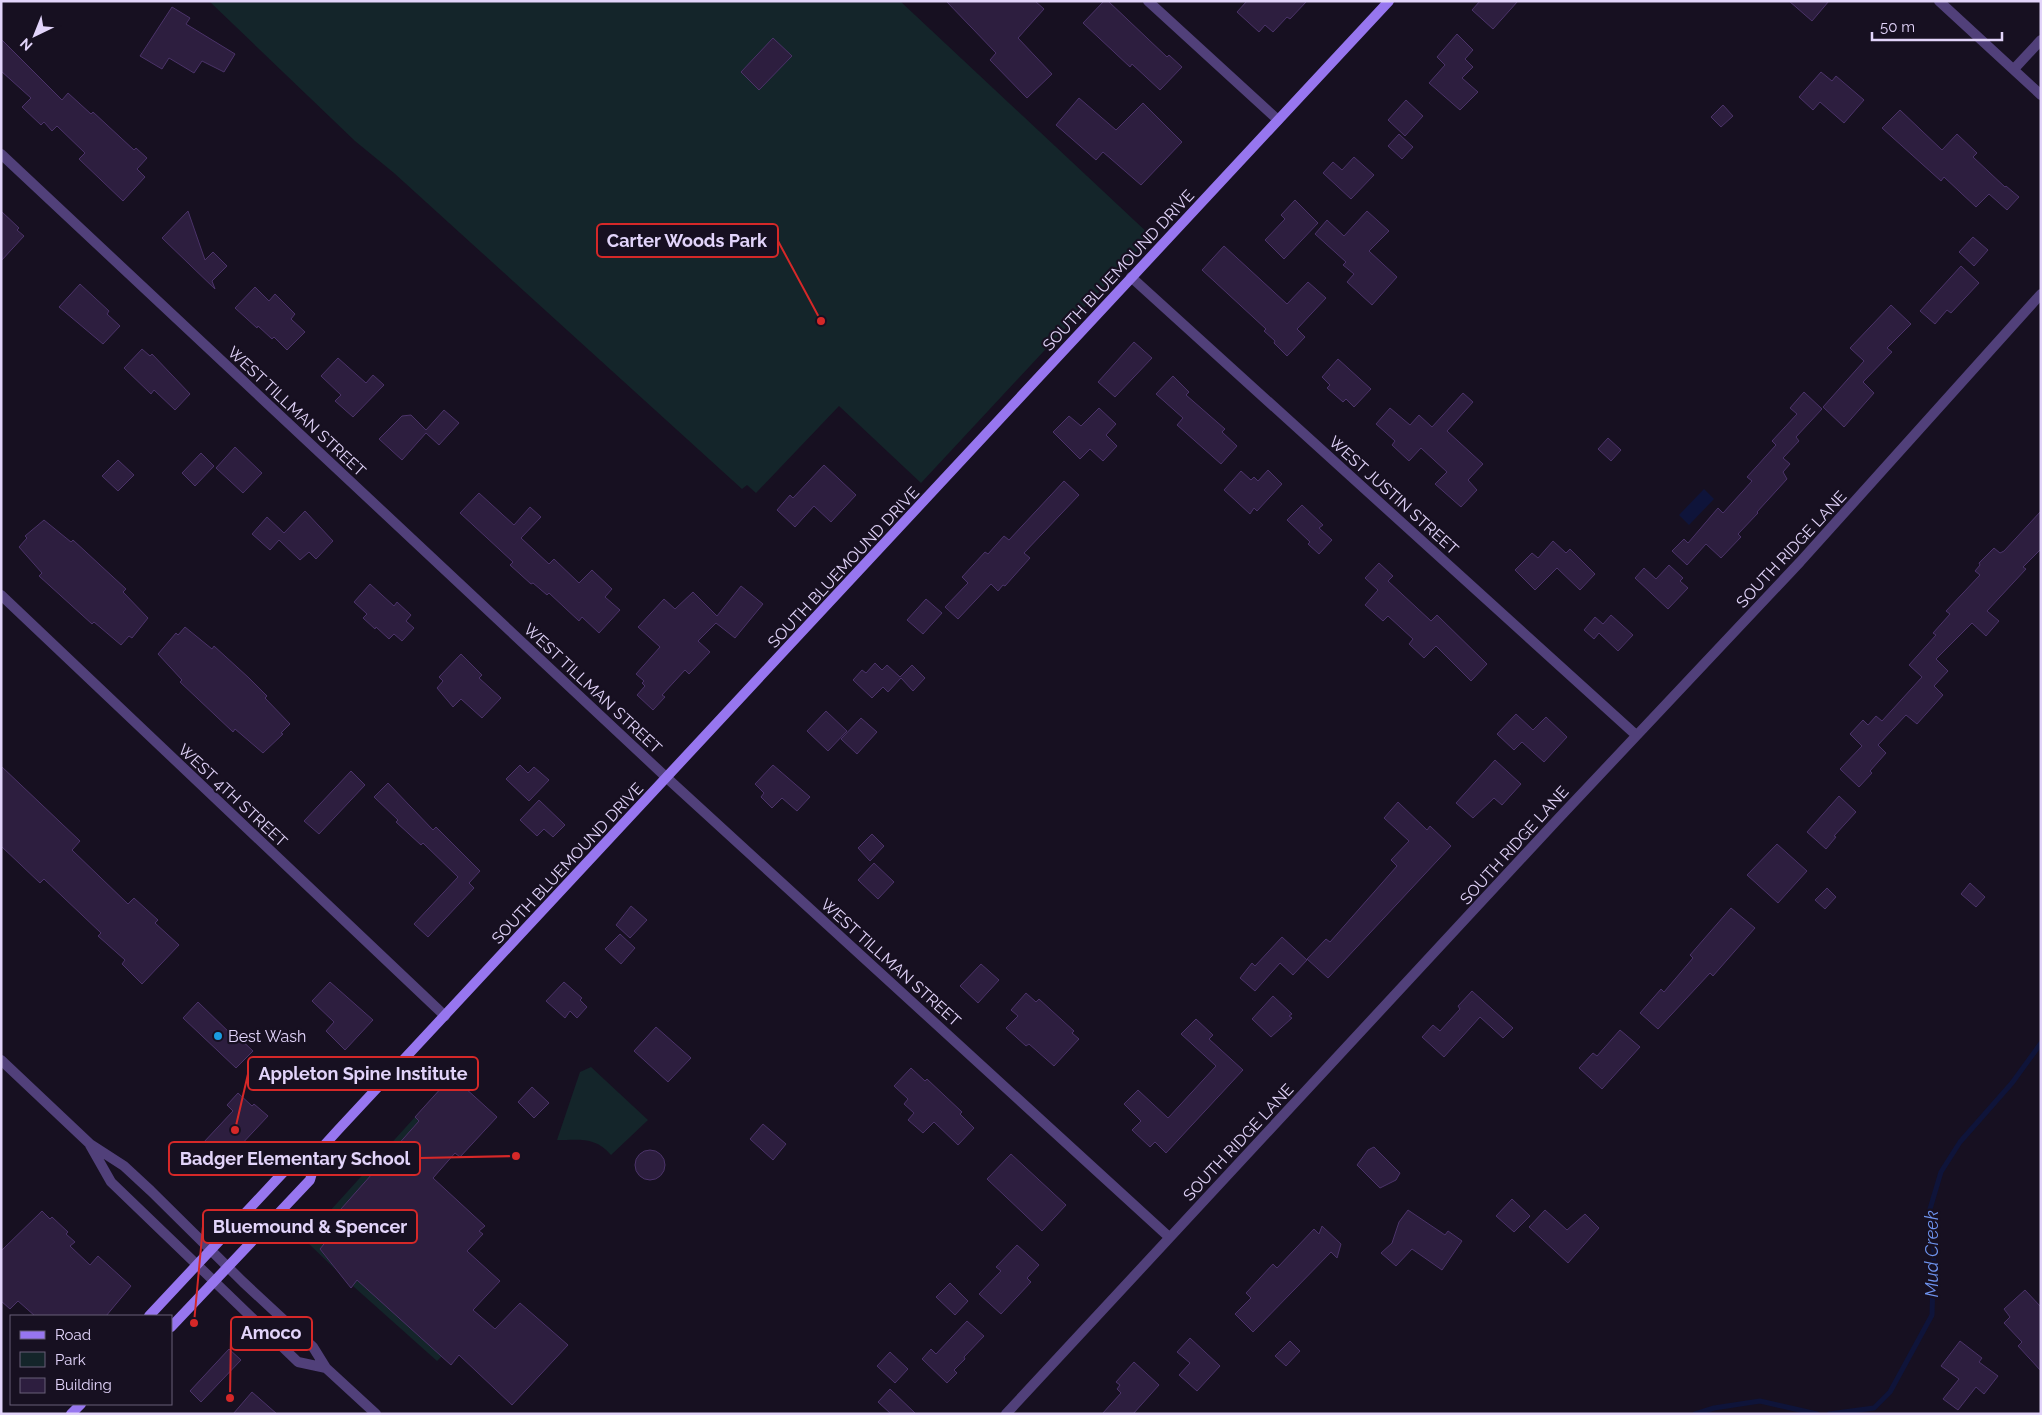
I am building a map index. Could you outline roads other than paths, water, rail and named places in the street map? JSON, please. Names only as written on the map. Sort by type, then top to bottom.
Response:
[{"type":"main road","name":"SOUTH BLUEMOUND DRIVE","points":[[150,1315],[293,1162],[318,1152],[1388,1]]},
{"type":"main road","name":"SOUTH BLUEMOUND DRIVE","points":[[172,1325],[310,1180],[318,1152]]},
{"type":"street","points":[[1939,1],[2041,94]]},
{"type":"street","points":[[1152,3],[1278,120]]},
{"type":"street","points":[[2014,70],[2041,40]]},
{"type":"street","name":"WEST TILLMAN STREET","points":[[1,154],[666,778],[1169,1237]]},
{"type":"street","name":"WEST JUSTIN STREET","points":[[1132,277],[1636,735]]},
{"type":"street","name":"SOUTH RIDGE LANE","points":[[1006,1414],[1636,735],[1800,562],[2041,294]]},
{"type":"street","name":"WEST 4TH STREET","points":[[1,595],[445,1016]]},
{"type":"street","points":[[1,1060],[90,1144],[124,1166],[312,1347],[326,1368],[376,1414]]},
{"type":"street","points":[[90,1144],[111,1182],[298,1362],[326,1368]]},
{"type":"waterway","name":"Mud Creek","points":[[1829,1414],[1874,1408],[1890,1392],[1932,1315],[1934,1242],[1930,1209],[1941,1172],[1960,1142],[2012,1083],[2041,1043]]},
{"type":"waterway","name":"Mud Creek","points":[[1695,1414],[1714,1408],[1760,1401],[1817,1414]]},
{"type":"place","name":"Carter Woods Park","points":[[821,321]]},
{"type":"place","name":"Best Wash","points":[[218,1036]]},
{"type":"place","name":"Appleton Spine Institute","points":[[235,1130]]},
{"type":"place","name":"Badger Elementary School","points":[[516,1156]]},
{"type":"place","name":"Bluemound & Spencer","points":[[194,1323]]},
{"type":"place","name":"Amoco","points":[[230,1398]]}]
